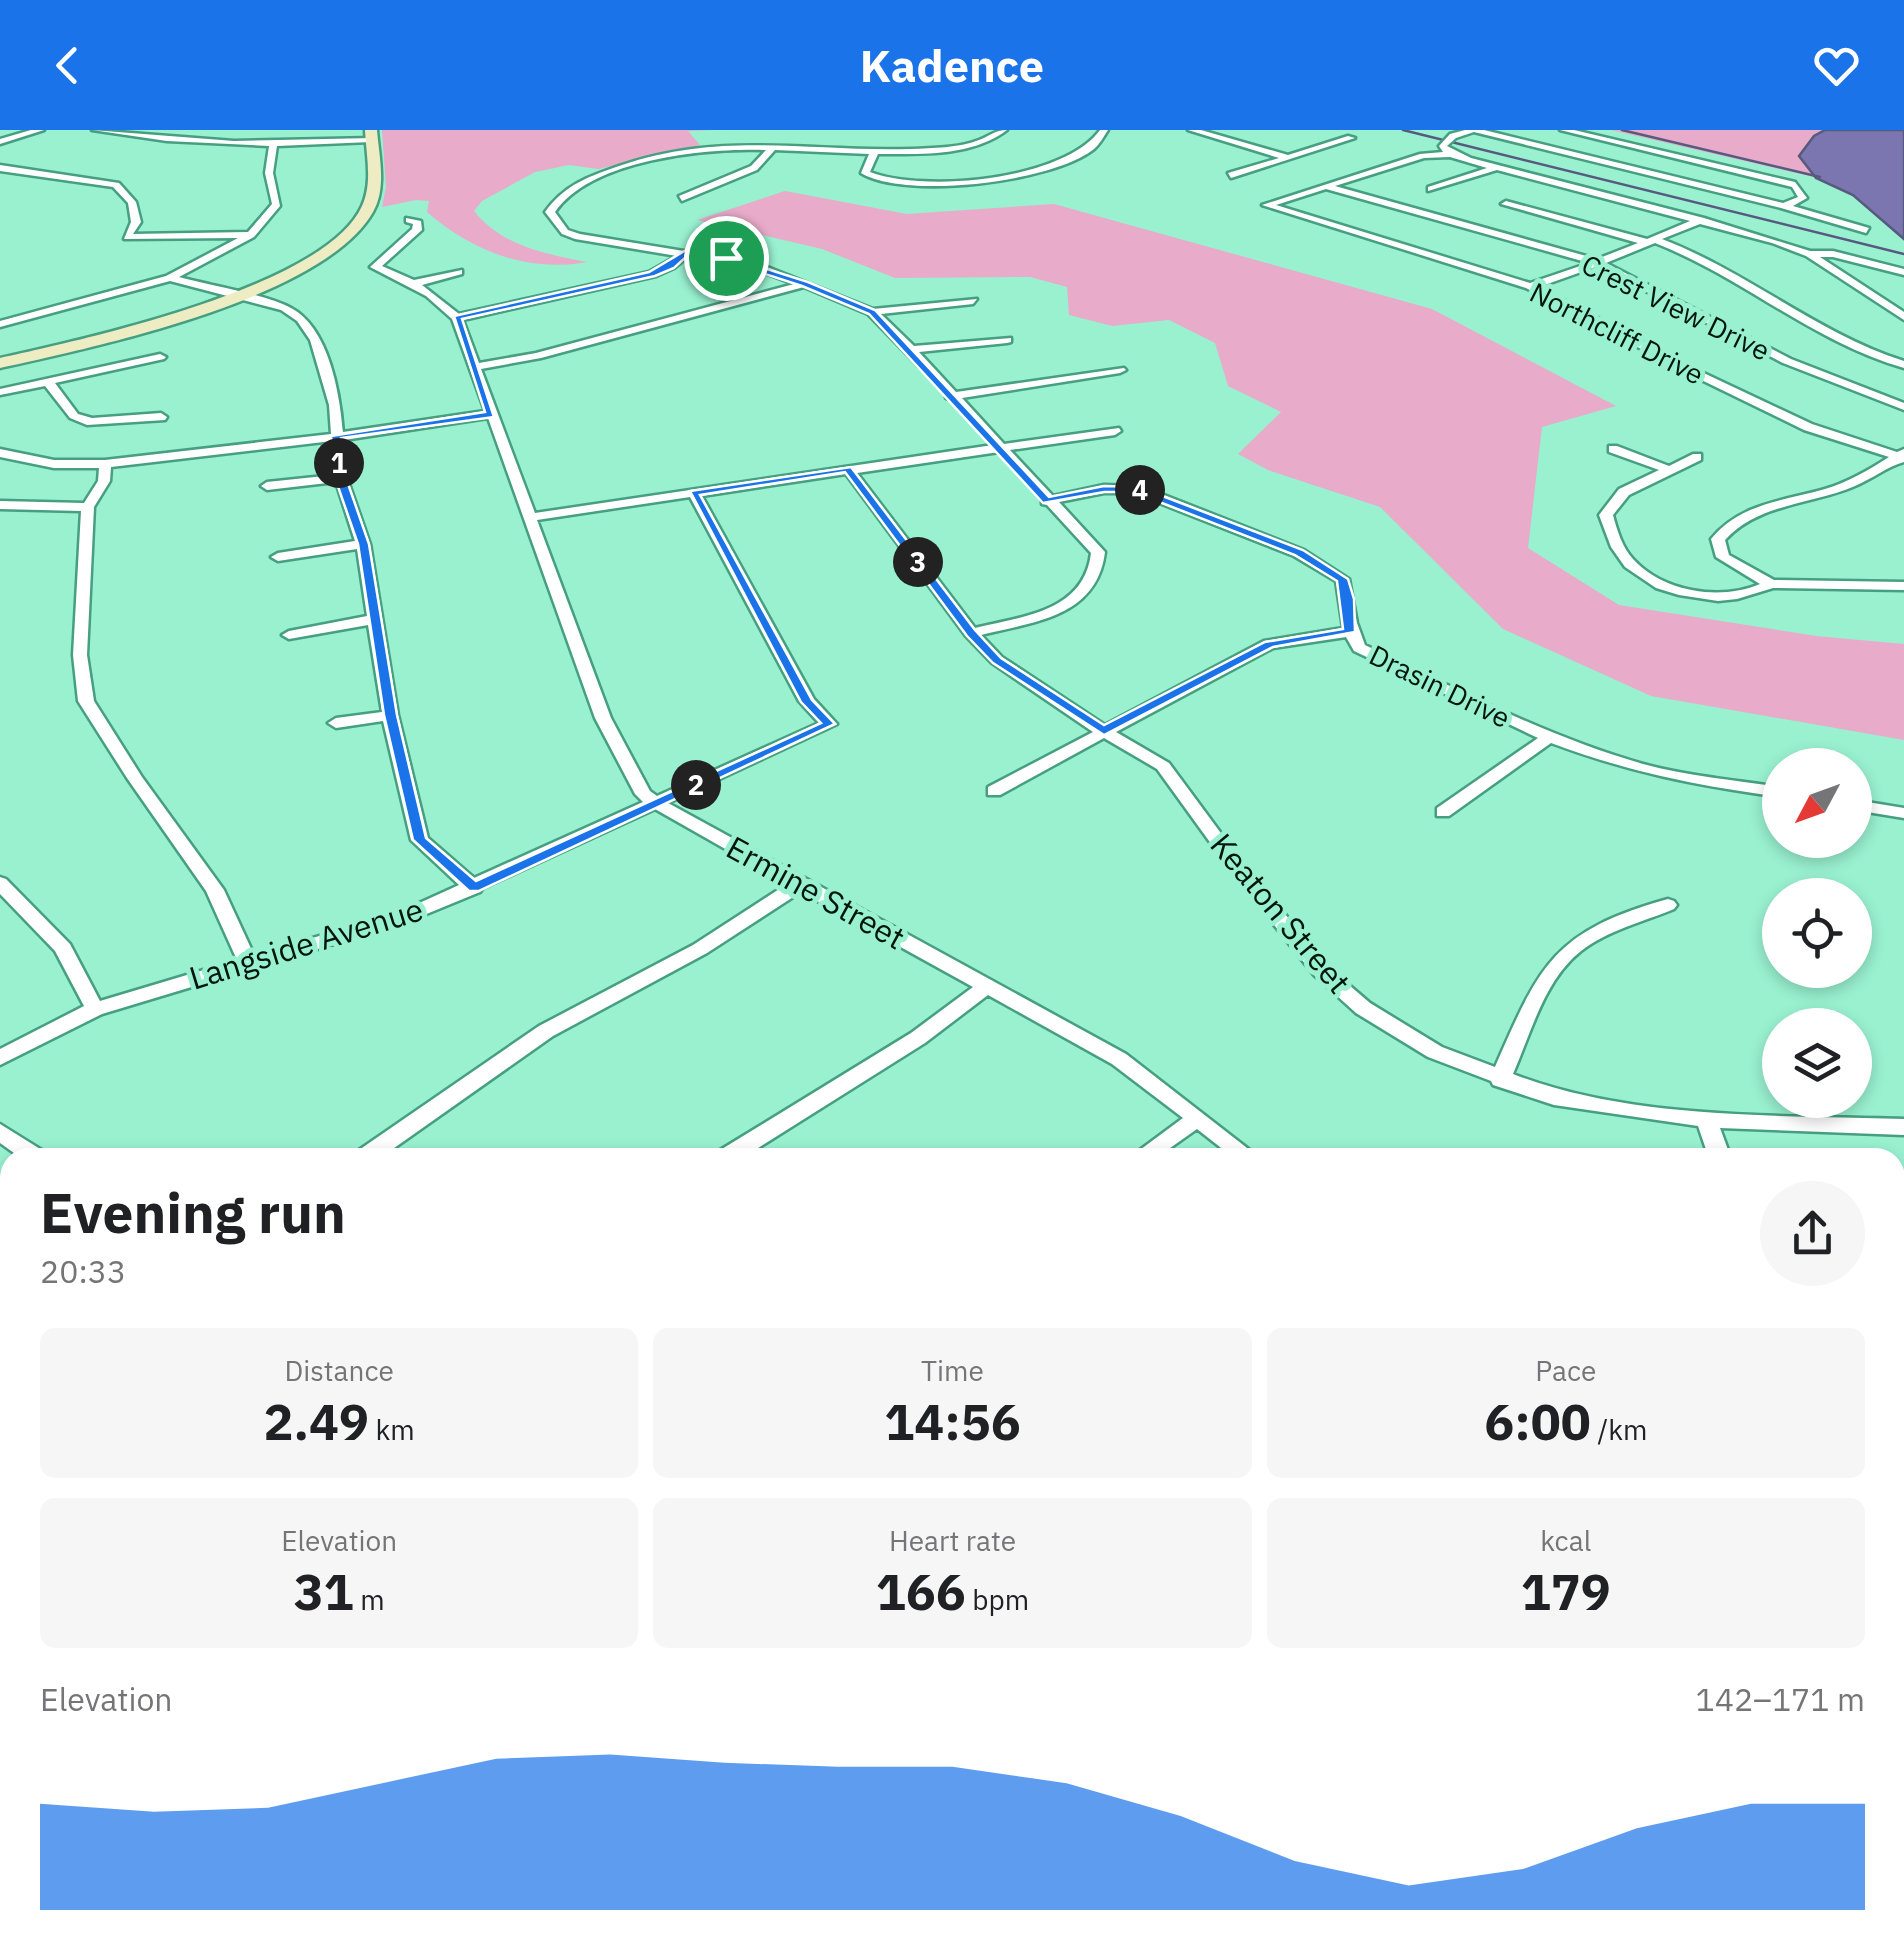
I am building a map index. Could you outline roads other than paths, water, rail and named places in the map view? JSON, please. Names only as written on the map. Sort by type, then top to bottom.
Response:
[{"type":"main road","points":[[0,363],[145,328],[304,264],[334,245],[364,218],[376,193],[362,139]]},
{"type":"main road","points":[[0,354],[128,326],[233,293],[312,248],[346,218],[352,200]]},
{"type":"street","points":[[0,142],[40,130]]},
{"type":"street","points":[[96,130],[190,143],[273,147],[362,139]]},
{"type":"street","points":[[971,633],[1049,613],[1085,594],[1099,570],[1098,552],[872,312],[754,266],[686,252],[578,238],[552,220],[550,212],[576,184],[654,158],[712,147],[955,149],[988,140],[1002,130]]},
{"type":"street","points":[[875,151],[865,174],[871,178],[894,183],[958,182],[1018,174],[1062,162],[1097,144],[1104,130]]},
{"type":"street","points":[[1192,130],[1288,157]]},
{"type":"street","points":[[1328,188],[1423,156],[1474,130],[1866,230]]},
{"type":"street","points":[[1564,130],[1794,185],[1803,198],[1784,206]]},
{"type":"street","points":[[1230,175],[1350,138],[1336,133]]},
{"type":"street","points":[[1448,145],[1497,168],[1701,220],[1809,254],[1904,317]]},
{"type":"street","points":[[0,324],[170,278],[251,235],[277,204],[269,173],[273,147]]},
{"type":"street","points":[[682,198],[754,168],[774,147]]},
{"type":"street","points":[[0,168],[116,185],[132,202],[136,222],[128,237],[251,235]]},
{"type":"street","points":[[1432,189],[1497,168]]},
{"type":"street","points":[[1540,191],[1558,185]]},
{"type":"street","name":"Northcliff Drive","points":[[1328,188],[1267,204],[1530,286],[1808,427],[1902,456]]},
{"type":"street","name":"Crest View Drive","points":[[1328,188],[1599,263],[1787,361],[1904,407]]},
{"type":"street","points":[[1523,198],[1506,204],[1694,252],[1842,344],[1904,365]]},
{"type":"street","name":"Ermine Street","points":[[409,220],[418,223],[417,230],[374,267],[416,283],[457,318],[604,718],[643,794],[1120,1060],[1237,1148]]},
{"type":"street","points":[[1530,286],[1599,263],[1701,220]]},
{"type":"street","points":[[457,318],[652,274],[671,266],[686,252]]},
{"type":"street","points":[[1809,254],[1833,254],[1904,272]]},
{"type":"street","points":[[416,283],[459,272]]},
{"type":"street","points":[[170,278],[285,308],[301,318],[323,360],[335,405],[340,478],[364,544],[390,715],[420,840],[474,888]]},
{"type":"street","points":[[475,367],[537,356],[805,284]]},
{"type":"street","points":[[872,312],[972,301]]},
{"type":"street","points":[[910,350],[1006,340]]},
{"type":"street","points":[[0,392],[160,357]]},
{"type":"street","points":[[950,396],[1120,370]]},
{"type":"street","points":[[49,383],[74,416],[91,422],[161,417]]},
{"type":"street","points":[[0,453],[54,464],[105,464],[490,414]]},
{"type":"street","points":[[531,518],[1115,430]]},
{"type":"street","points":[[1613,448],[1668,470]]},
{"type":"street","points":[[1771,584],[1723,557],[1718,539],[1729,524],[1792,500],[1847,486],[1902,456]]},
{"type":"street","points":[[1697,457],[1624,492],[1606,515],[1623,555],[1651,578],[1684,592],[1722,597],[1752,594],[1771,584],[1902,581]]},
{"type":"street","points":[[105,464],[104,481],[88,507],[80,655],[86,702],[216,890],[247,961]]},
{"type":"street","name":"Keaton Street","points":[[848,469],[971,633],[997,660],[1163,766],[1321,970],[1362,1008],[1435,1052],[1500,1080],[1594,1106],[1706,1120],[1904,1127]]},
{"type":"street","points":[[267,486],[340,478]]},
{"type":"street","name":"Drasin Drive","points":[[1047,501],[1104,489],[1136,489],[1299,552],[1342,579],[1348,599],[1349,632],[1359,648],[1549,737],[1679,778],[1762,790]]},
{"type":"street","name":"Langside Avenue","points":[[0,1058],[95,1009],[401,918],[829,724],[807,702],[694,493]]},
{"type":"street","points":[[0,505],[88,507]]},
{"type":"street","points":[[278,557],[364,544]]},
{"type":"street","points":[[289,635],[375,619]]},
{"type":"street","points":[[994,791],[1270,644],[1349,632]]},
{"type":"street","points":[[336,723],[390,715]]},
{"type":"street","points":[[1444,812],[1549,737]]},
{"type":"street","points":[[1872,808],[1904,813]]},
{"type":"street","points":[[0,883],[63,948],[95,1009]]},
{"type":"street","points":[[378,1148],[546,1031],[700,949],[800,884]]},
{"type":"street","points":[[1500,1080],[1546,982],[1565,956],[1588,939],[1668,905]]},
{"type":"street","points":[[740,1148],[918,1038],[987,986]]},
{"type":"street","points":[[1153,1148],[1198,1118]]},
{"type":"street","points":[[1706,1120],[1716,1148]]},
{"type":"street","points":[[0,1132],[23,1148]]},
{"type":"waterway","points":[[1403,130],[1904,254]]},
{"type":"waterway","points":[[1622,130],[1820,177]]}]
